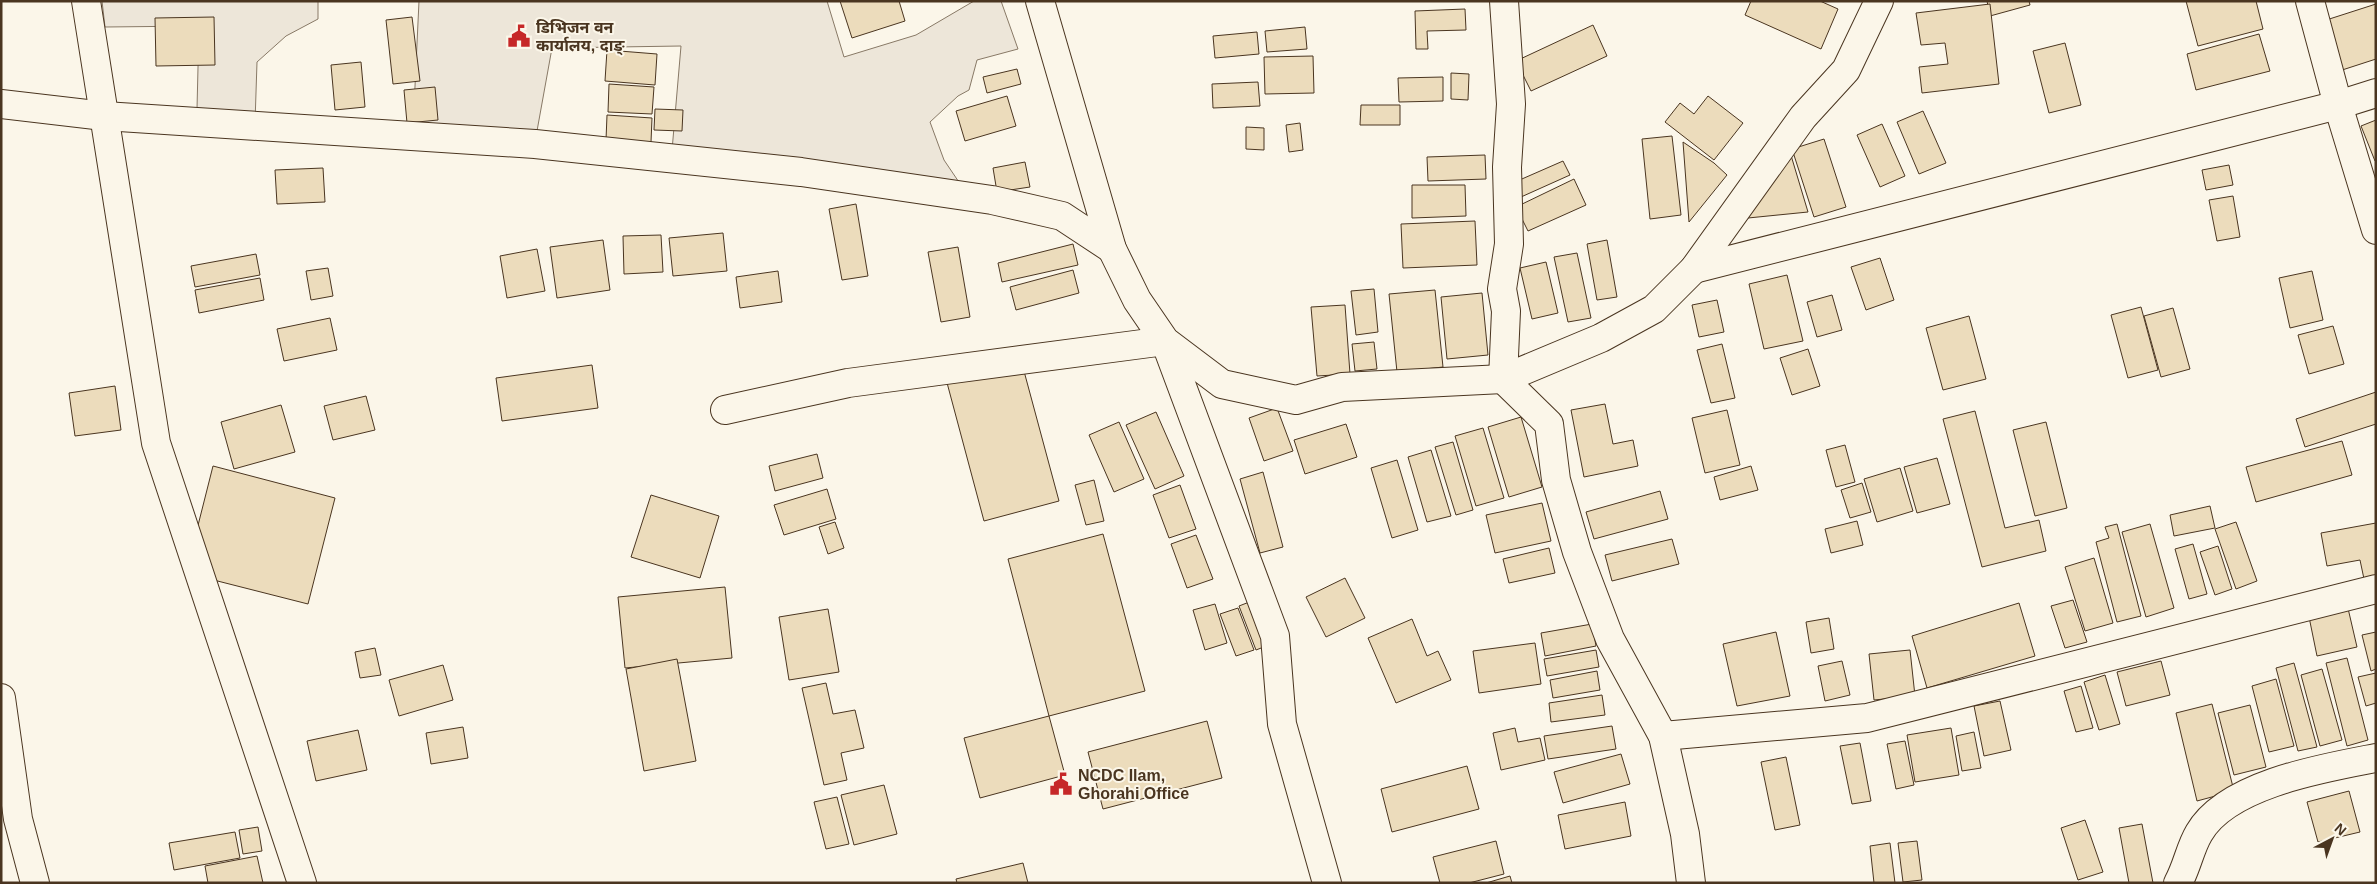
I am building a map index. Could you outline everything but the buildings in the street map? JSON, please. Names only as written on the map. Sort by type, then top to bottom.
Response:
[{"type":"street","points":[[86,1],[156,443],[302,883]]},
{"type":"street","points":[[1040,1],[1112,249],[1137,300],[1165,341],[1275,636],[1282,724],[1327,883]]},
{"type":"street","points":[[1504,1],[1511,104],[1507,167],[1509,244],[1502,288],[1506,311],[1504,379],[1549,424],[1556,480],[1577,552],[1610,639],[1663,736],[1685,834],[1690,883]]},
{"type":"street","points":[[2310,1],[2338,105],[2376,230]]},
{"type":"street","points":[[725,410],[848,383],[1165,341],[1222,384],[1296,400],[1342,387],[1504,379],[1602,338],[1654,309],[1694,270],[1803,117],[1846,70],[1877,2]]},
{"type":"street","points":[[1694,270],[2338,105],[2376,93]]},
{"type":"street","points":[[1,104],[104,116],[535,144],[801,172],[992,200],[1062,216],[1112,249]]},
{"type":"street","points":[[1663,736],[1867,718],[2376,590]]},
{"type":"street","points":[[1,698],[18,819],[35,883]]},
{"type":"street","points":[[2178,883],[2199,832],[2221,807],[2265,784],[2376,758]]},
{"type":"shaded area","points":[[102,1],[318,1],[318,19],[286,36],[257,62],[255,123],[197,109],[199,26],[105,27]]},
{"type":"shaded area","points":[[419,1],[827,1],[844,57],[916,35],[974,1],[1001,1],[1018,49],[977,60],[969,90],[958,96],[930,122],[944,160],[969,197],[671,162],[681,46],[552,48],[535,142],[413,129]]},
{"type":"place","name":"डिभिजन वन कार्यालय, दाङ्","points":[[519,36]]},
{"type":"place","name":"NCDC Ilam, Ghorahi Office","points":[[1061,784]]}]
